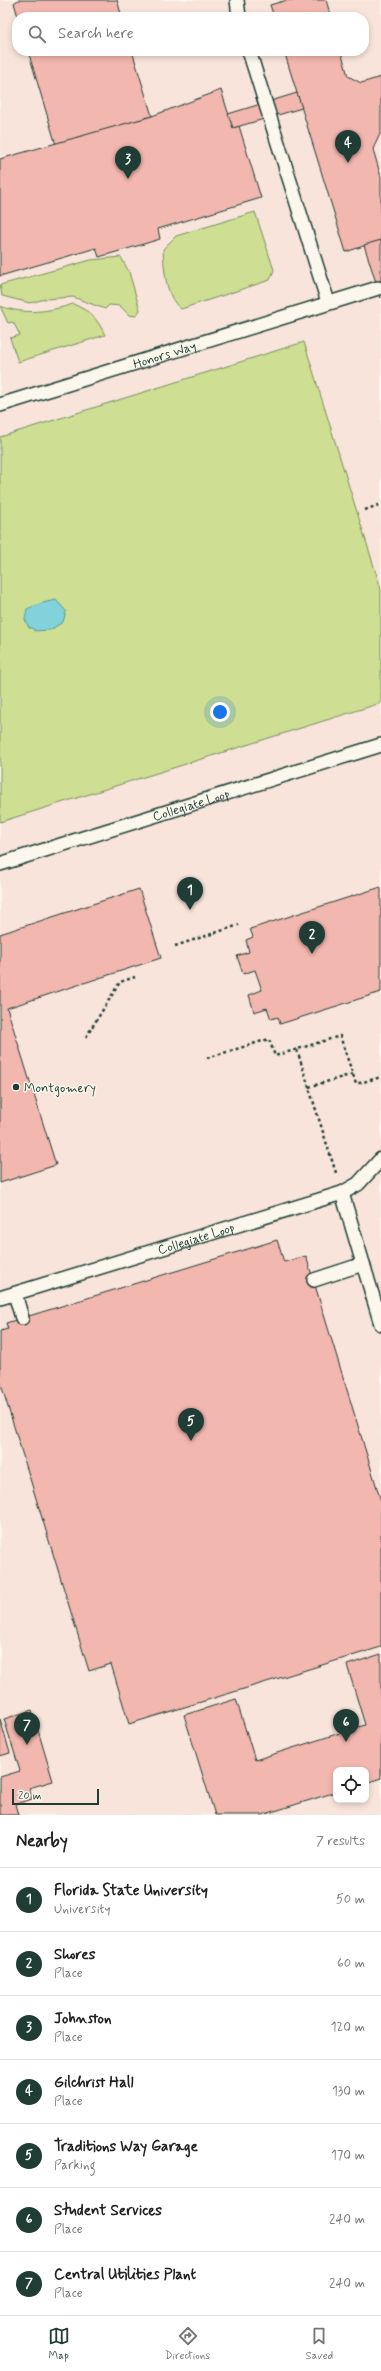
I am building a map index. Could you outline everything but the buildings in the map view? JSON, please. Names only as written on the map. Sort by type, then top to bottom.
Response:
[{"type":"lane","points":[[237,0],[238,12]]},
{"type":"lane","points":[[251,56],[328,302]]},
{"type":"lane","name":"Honors Way","points":[[0,405],[328,302],[378,288]]},
{"type":"lane","name":"Collegiate Loop","points":[[0,864],[381,745]]},
{"type":"lane","name":"Collegiate Loop","points":[[0,1298],[342,1193],[358,1184],[381,1159]]},
{"type":"lane","points":[[342,1193],[381,1324]]},
{"type":"lane","points":[[314,1280],[363,1264]]},
{"type":"lane","points":[[14,1294],[22,1318]]},
{"type":"path","points":[[365,510],[381,504]]},
{"type":"path","points":[[174,946],[239,925]]},
{"type":"path","points":[[86,1037],[120,982],[135,977]]},
{"type":"path","points":[[207,1058],[269,1039],[275,1056],[340,1036],[356,1084],[381,1077]]},
{"type":"path","points":[[297,1050],[336,1174]]},
{"type":"path","points":[[309,1088],[353,1074]]},
{"type":"shaded area","points":[[0,0],[381,0],[381,1815],[0,1815]]},
{"type":"green space","points":[[255,212],[274,270],[270,280],[181,309],[172,297],[166,282],[163,249],[176,236]]},
{"type":"green space","points":[[121,257],[129,272],[140,310],[136,316],[129,315],[120,306],[109,305],[105,309],[73,297],[45,299],[30,303],[2,296],[0,285],[91,260]]},
{"type":"green space","points":[[73,304],[88,312],[99,324],[105,335],[18,362],[10,338],[20,335],[13,322],[8,323],[0,306],[18,311],[46,311]]},
{"type":"green space","points":[[304,342],[381,589],[381,703],[0,822],[0,437]]},
{"type":"water","points":[[56,600],[66,611],[63,622],[50,630],[34,631],[33,628],[29,628],[25,619],[27,609],[42,603]]},
{"type":"place","name":"Gilchrist Hall","points":[[348,163]]},
{"type":"place","name":"Johnston","points":[[128,179]]},
{"type":"place","name":"Florida State University","points":[[190,910]]},
{"type":"place","name":"Shores","points":[[312,954]]},
{"type":"place","name":"Montgomery","points":[[16,1087]]},
{"type":"place","name":"Traditions Way Garage","points":[[191,1441]]},
{"type":"place","name":"Student Services","points":[[346,1742]]},
{"type":"place","name":"Central Utilities Plant","points":[[27,1745]]}]
